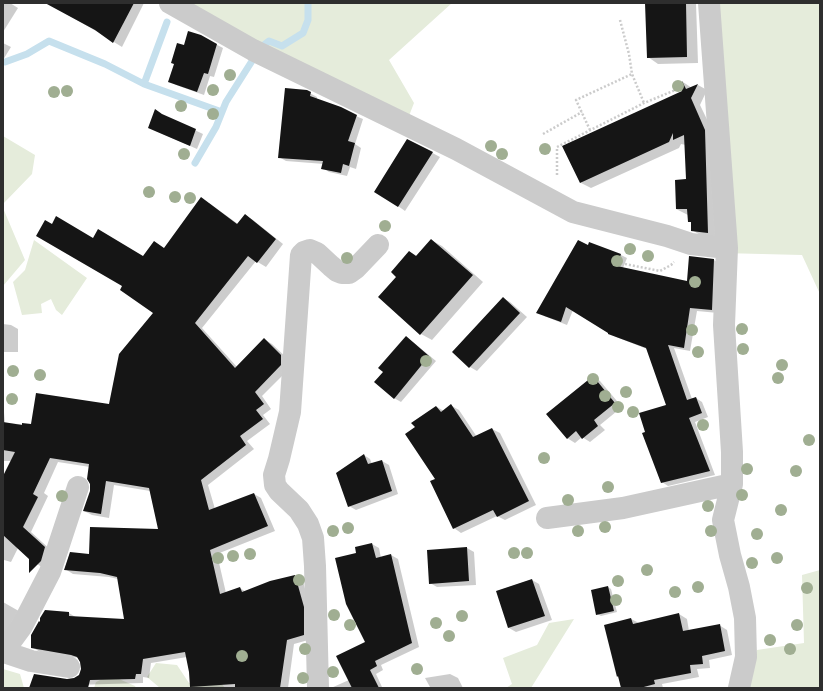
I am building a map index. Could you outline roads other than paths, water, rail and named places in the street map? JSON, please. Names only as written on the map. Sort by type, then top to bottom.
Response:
[{"type":"street","points":[[170,3],[253,50],[456,149],[573,212],[667,236],[690,244],[727,248]]},
{"type":"street","points":[[709,3],[727,248],[724,325],[732,452],[732,484],[724,520],[745,618],[746,657],[739,688]]},
{"type":"street","points":[[318,688],[313,538],[308,524],[299,510],[279,492],[275,485],[274,475],[290,412],[301,256],[304,252],[310,250],[316,253],[337,271],[349,273],[356,268],[378,245]]},
{"type":"street","points":[[547,518],[623,508],[732,484]]},
{"type":"street","points":[[69,666],[31,661],[3,652],[22,626],[50,572],[78,487]]},
{"type":"waterway","points":[[260,48],[269,41],[282,46],[303,33],[308,20],[308,3]]},
{"type":"waterway","points":[[144,84],[167,22]]},
{"type":"waterway","points":[[5,62],[27,54],[49,41],[105,64],[144,84],[222,112]]},
{"type":"waterway","points":[[195,163],[216,127],[226,102],[252,61]]}]
